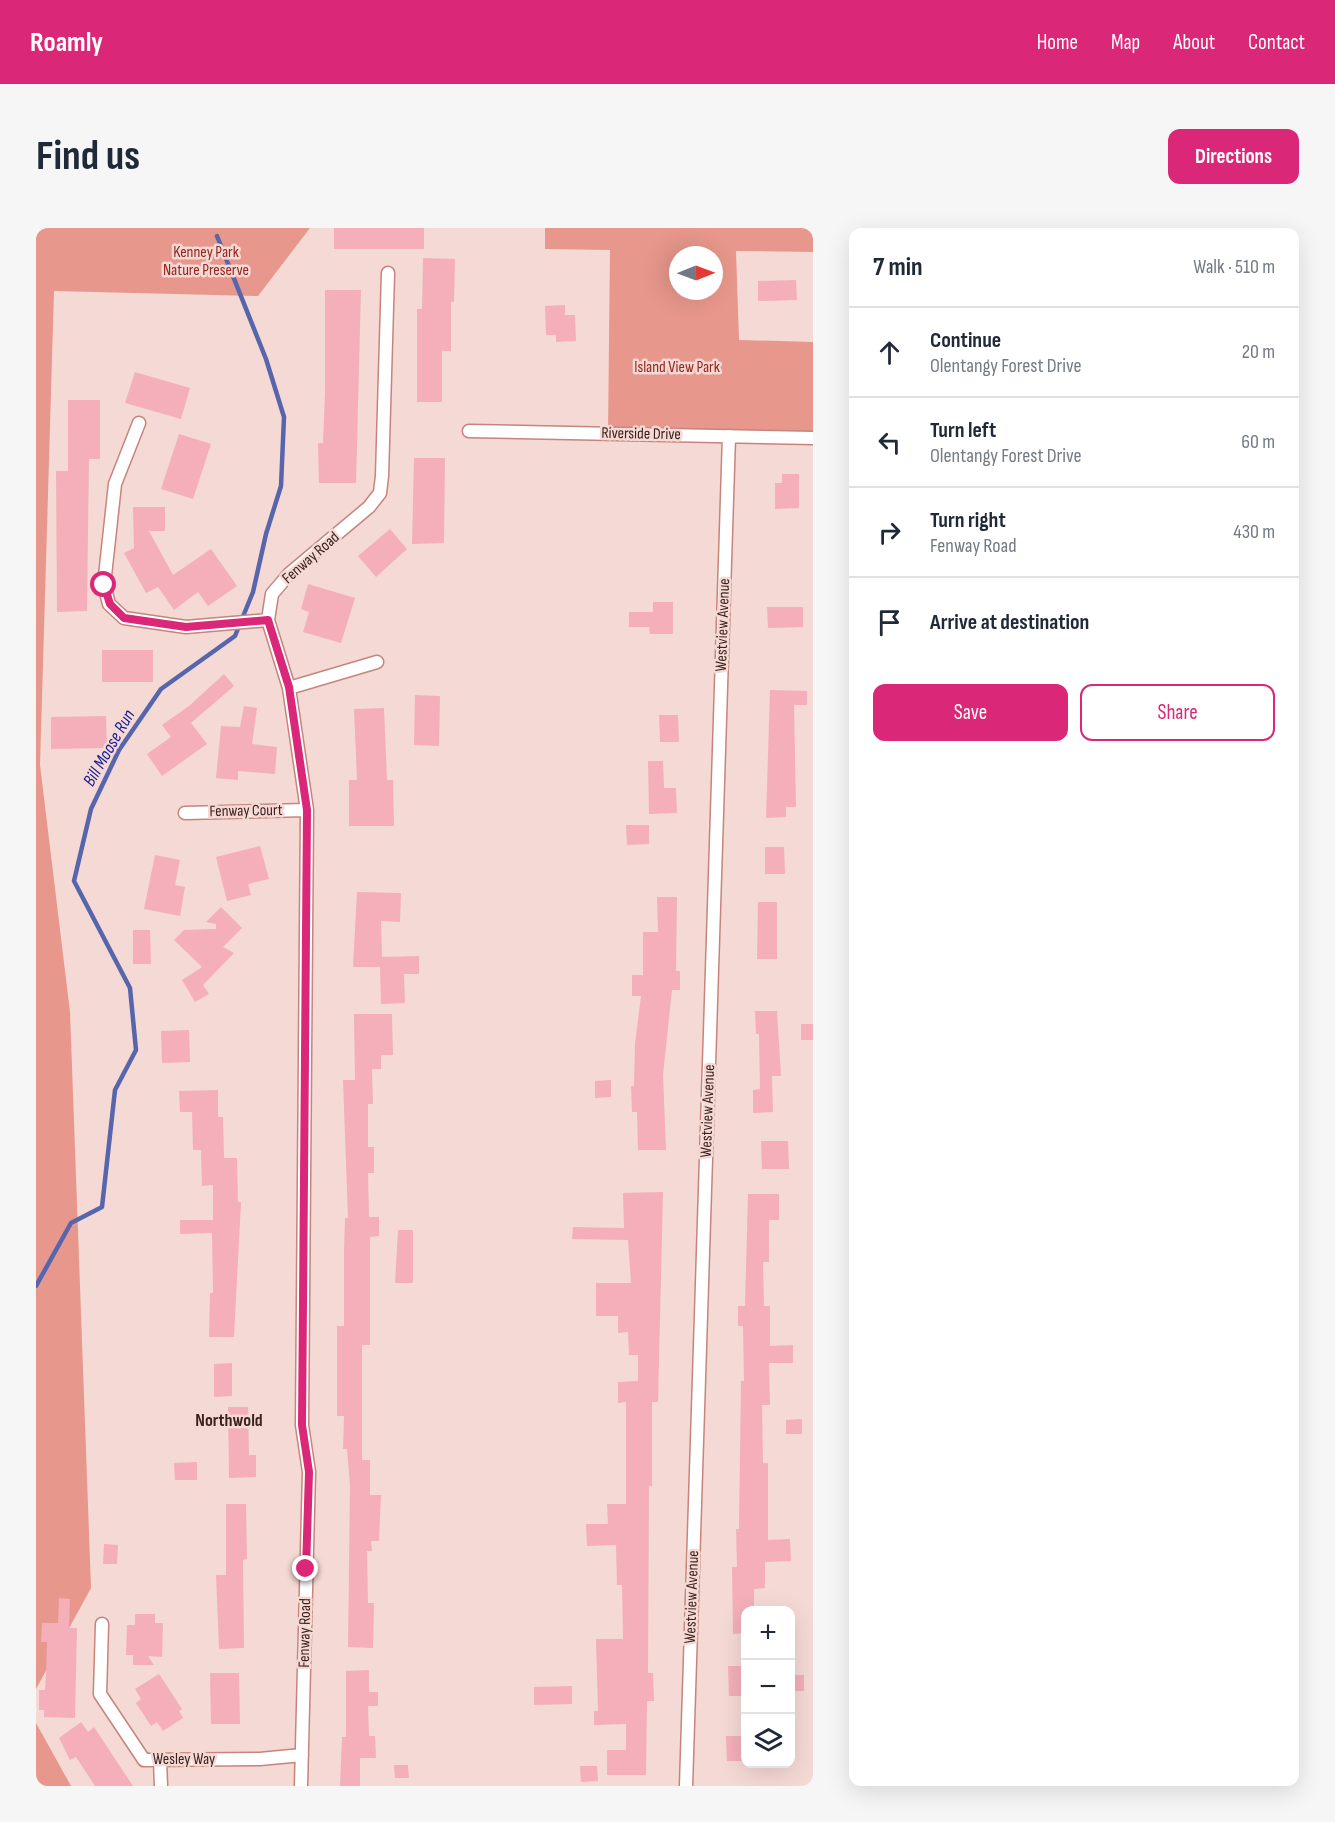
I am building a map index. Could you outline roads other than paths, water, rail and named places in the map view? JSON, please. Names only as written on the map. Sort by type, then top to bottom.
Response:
[{"type":"street","name":"Fenway Road","points":[[301,1786],[309,1472],[302,1425],[307,810],[289,687],[268,620],[272,594],[289,574],[369,507],[380,493],[388,273]]},
{"type":"street","points":[[139,423],[115,484],[104,585],[110,604],[124,618],[186,627],[268,620]]},
{"type":"street","name":"Riverside Drive","points":[[469,431],[813,438]]},
{"type":"street","name":"Westview Avenue","points":[[686,1786],[729,436]]},
{"type":"street","points":[[289,687],[376,662]]},
{"type":"street","name":"Fenway Court","points":[[185,813],[307,810]]},
{"type":"street","name":"Wesley Way","points":[[102,1624],[100,1694],[144,1760],[260,1759],[302,1755]]},
{"type":"street","points":[[160,1760],[161,1786]]},
{"type":"waterway","name":"Bill Moose Run","points":[[36,1286],[71,1223],[102,1207],[115,1090],[136,1050],[130,988],[74,881],[91,809],[119,750],[161,689],[235,636],[253,592],[266,534],[281,486],[284,417],[266,359],[217,236]]},
{"type":"district","name":"Northwold","points":[[229,1420]]},
{"type":"park label","name":"Kenney Park Nature Preserve","points":[[206,261]]},
{"type":"park label","name":"Island View Park","points":[[677,367]]}]
